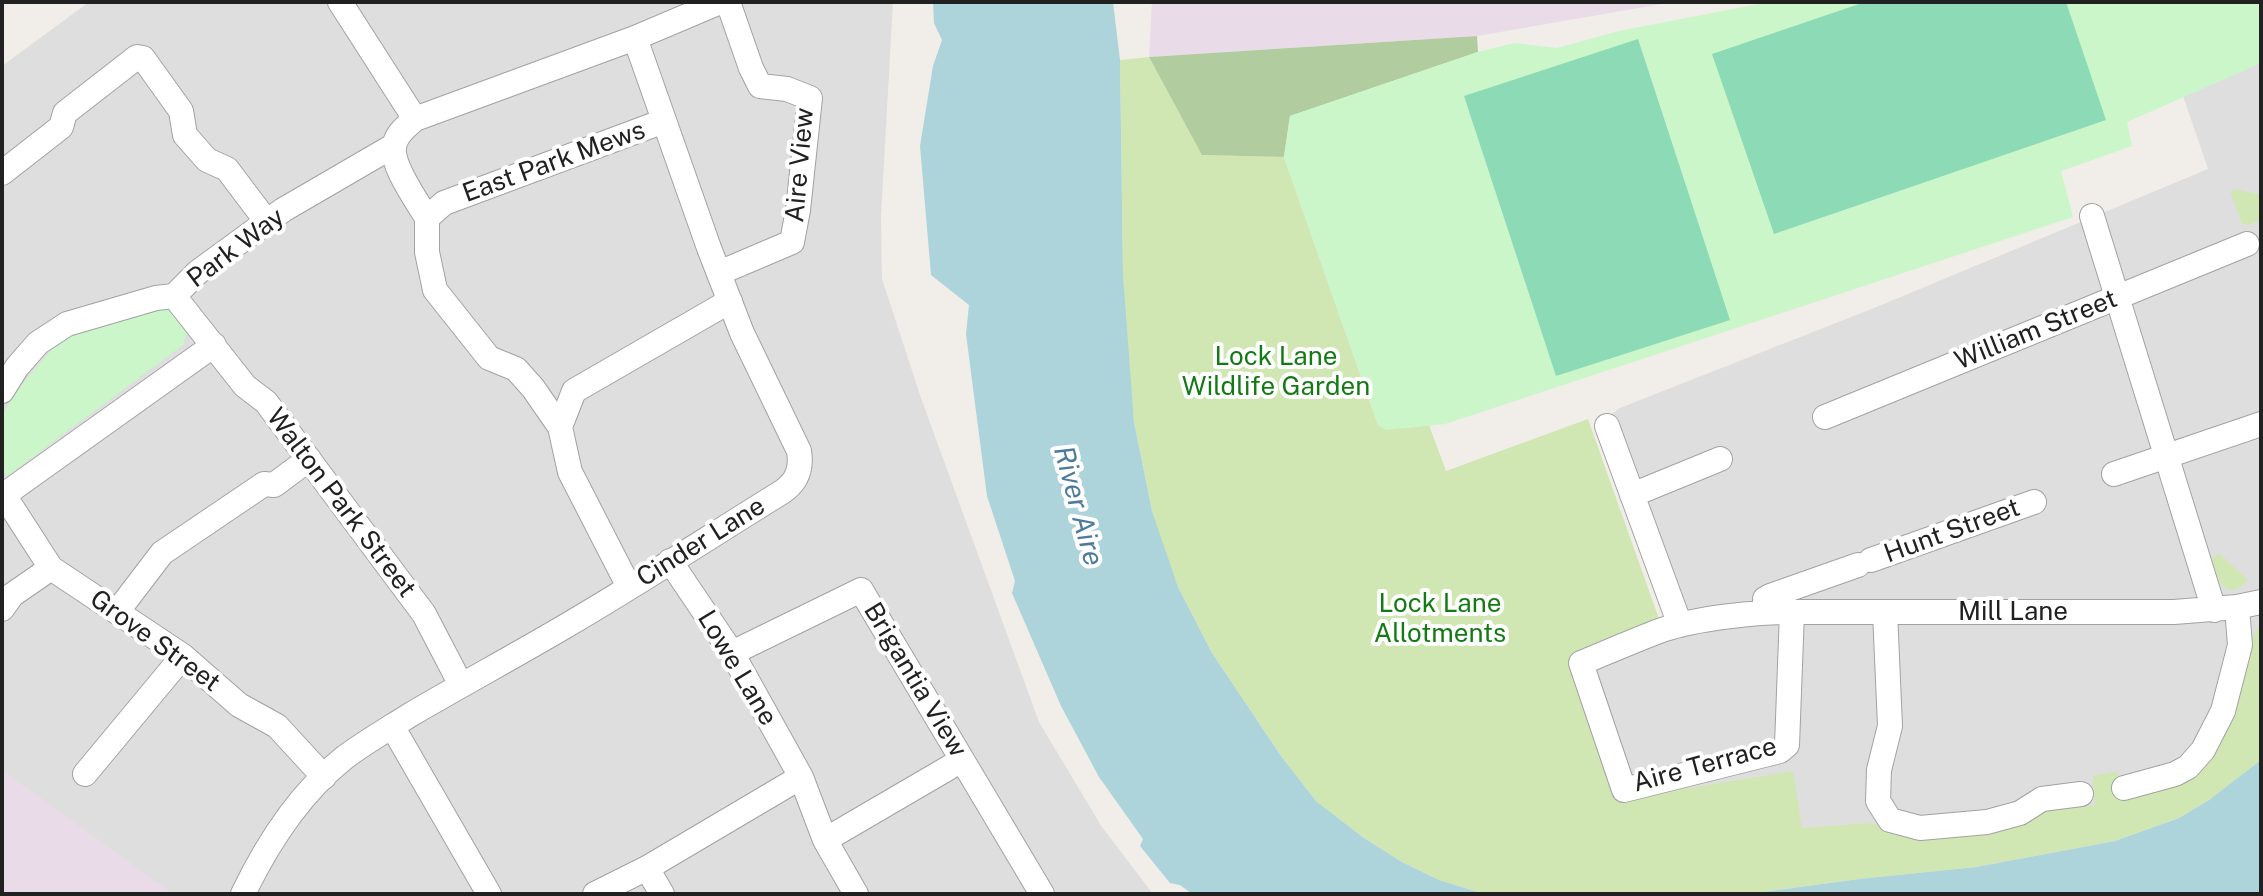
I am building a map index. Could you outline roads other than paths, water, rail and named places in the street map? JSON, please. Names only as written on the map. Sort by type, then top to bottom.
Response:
[{"type":"street","points":[[340,2],[415,119],[635,38],[689,8],[720,2]]},
{"type":"street","name":"Aire View","points":[[719,273],[792,242],[810,98],[787,89],[760,86],[728,2]]},
{"type":"street","name":"Cinder Lane","points":[[243,894],[269,845],[286,821],[342,759],[461,685],[565,627],[790,487],[800,470],[799,451],[742,333],[635,38]]},
{"type":"street","points":[[2,173],[61,127],[65,113],[137,57],[143,58],[181,111],[185,135],[207,160],[227,169],[267,222]]},
{"type":"street","name":"Park Way","points":[[2,391],[38,343],[67,324],[156,298],[174,296],[198,272],[283,210],[393,146],[402,130],[415,119]]},
{"type":"street","name":"East Park Mews","points":[[435,210],[664,121]]},
{"type":"street","points":[[393,146],[396,165],[435,210],[427,252],[435,290],[489,358],[516,369],[560,427],[570,472],[629,587]]},
{"type":"street","points":[[2092,216],[2166,455],[2240,645],[2223,711],[2203,750],[2188,767],[2175,774],[2124,788]]},
{"type":"street","name":"William Street","points":[[1825,417],[2247,244]]},
{"type":"street","name":"Walton Park Street","points":[[174,296],[245,386],[266,402],[424,614],[461,685]]},
{"type":"street","points":[[560,427],[574,391],[730,301]]},
{"type":"street","points":[[3,494],[214,345]]},
{"type":"street","points":[[2114,474],[2261,424]]},
{"type":"street","points":[[1607,426],[1680,625],[1765,612]]},
{"type":"street","points":[[117,612],[162,553],[264,484],[274,485],[309,459]]},
{"type":"street","points":[[1632,495],[1720,459]]},
{"type":"street","name":"Grove Street","points":[[3,494],[51,568],[183,656],[239,705],[277,726],[324,777]]},
{"type":"street","name":"Hunt Street","points":[[1765,612],[1765,599],[1770,596],[2034,502]]},
{"type":"street","name":"Lowe Lane","points":[[670,561],[732,653],[801,777],[825,840],[856,894]]},
{"type":"street","points":[[2,609],[12,595],[51,568]]},
{"type":"street","name":"Brigantia View","points":[[732,653],[861,590],[1042,894]]},
{"type":"street","name":"Mill Lane","points":[[1765,612],[2174,612],[2225,609],[2261,602]]},
{"type":"street","name":"Aire Terrace","points":[[1680,625],[1581,663],[1624,790],[1780,751],[1787,745],[1792,612]]},
{"type":"street","points":[[1885,612],[1890,726],[1879,770],[1878,801],[1890,820],[1920,828],[1987,822],[2020,813],[2042,799],[2081,794]]},
{"type":"street","points":[[85,774],[183,656]]},
{"type":"street","points":[[392,726],[489,894]]},
{"type":"street","points":[[825,840],[962,760]]},
{"type":"street","points":[[595,894],[647,868],[801,777]]},
{"type":"street","points":[[647,868],[662,894]]},
{"type":"water","name":"River Aire","points":[[933,2],[1113,2],[1120,60],[1123,275],[1134,422],[1152,511],[1178,587],[1212,653],[1281,756],[1316,801],[1364,838],[1402,862],[1439,880],[1484,894],[1192,894],[1180,885],[1170,883],[1140,846],[1143,839],[1099,777],[1061,706],[1012,593],[1015,581],[987,496],[966,334],[969,305],[931,275],[920,146],[933,66],[942,40],[934,23]]},
{"type":"water","points":[[2261,760],[2261,894],[1748,894],[1976,867],[2115,841],[2179,818],[2209,800]]},
{"type":"park label","name":"Lock Lane Wildlife Garden","points":[[1276,372]]},
{"type":"park label","name":"Lock Lane Allotments","points":[[1440,619]]}]
